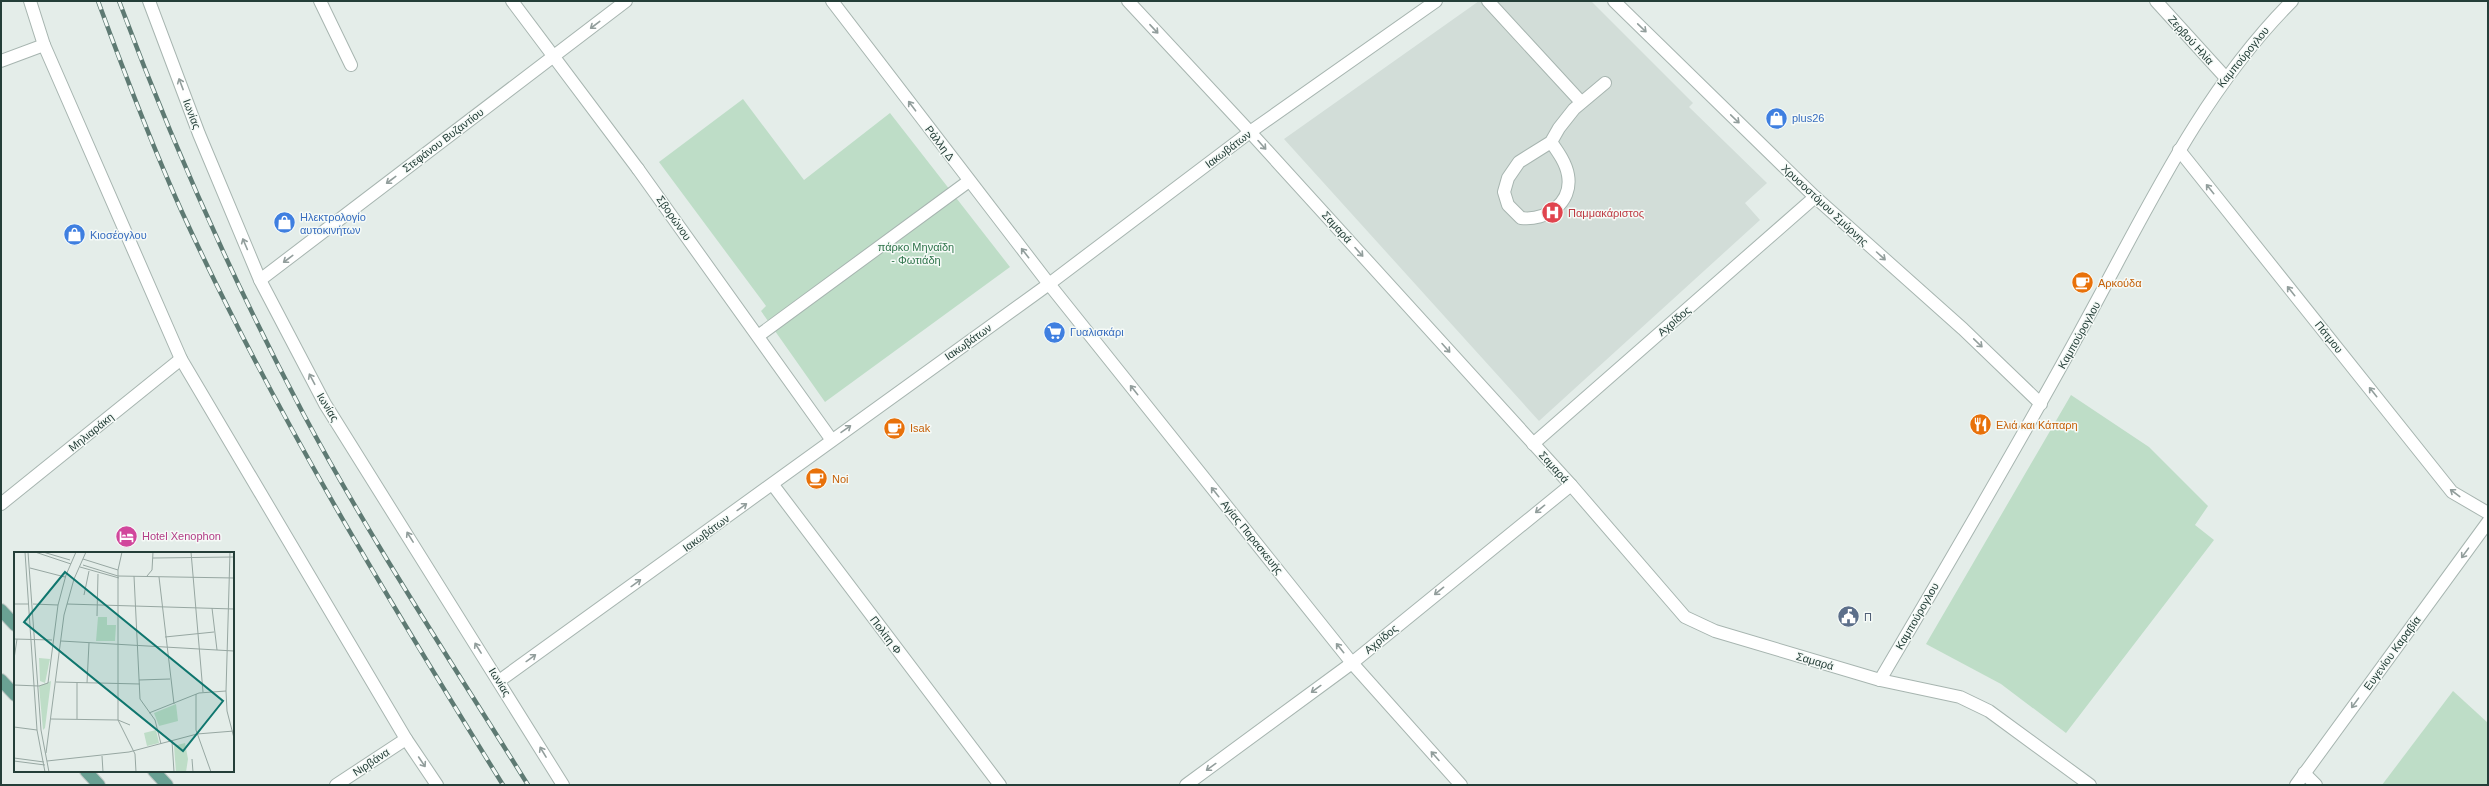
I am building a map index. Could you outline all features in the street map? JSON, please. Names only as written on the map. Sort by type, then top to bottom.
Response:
[{"type":"main road","points":[[1,610],[14,623]]},
{"type":"main road","points":[[1,680],[14,694]]},
{"type":"main road","points":[[87,772],[99,785]]},
{"type":"main road","points":[[155,772],[167,785]]},
{"type":"street","points":[[30,1],[44,45],[181,359],[406,739],[437,785]]},
{"type":"street","name":"Ιωνίας","points":[[149,1],[199,134],[260,280],[325,404],[563,785]]},
{"type":"street","points":[[320,1],[351,65]]},
{"type":"street","name":"Σβορώνου","points":[[512,1],[638,168],[831,439]]},
{"type":"street","name":"Στεφάνου Βυζαντίου","points":[[260,280],[626,1]]},
{"type":"street","name":"Ράλλη Δ","points":[[832,1],[1049,284]]},
{"type":"street","name":"Σαμαρά","points":[[1128,1],[1250,132],[1533,444],[1685,617],[1715,631],[1880,680],[1960,697],[1989,711],[2082,783]]},
{"type":"street","name":"Ιακωβάτων","points":[[499,681],[773,485],[831,439],[1049,284],[1250,132],[1436,1]]},
{"type":"street","points":[[1488,1],[1581,102]]},
{"type":"street","name":"Χρυσοστόμου Σμύρνης","points":[[1614,1],[1815,197],[1963,329],[2041,404]]},
{"type":"street","name":"Ζερβού Ηλία","points":[[2156,1],[2226,78]]},
{"type":"street","name":"Καμπούρογλου","points":[[1880,680],[2041,404],[2179,150],[2202,111],[2226,78],[2275,17],[2292,1]]},
{"type":"street","points":[[1,62],[44,45]]},
{"type":"street","points":[[1551,142],[1564,162],[1568,175],[1569,189],[1564,200],[1554,210],[1543,217],[1521,218],[1508,205],[1504,192],[1508,178],[1519,162],[1551,142],[1559,128],[1581,102],[1605,83]]},
{"type":"street","name":"Πάτμου","points":[[2179,150],[2452,492],[2488,513]]},
{"type":"street","points":[[758,336],[970,181]]},
{"type":"street","name":"Αχρίδος","points":[[1533,444],[1815,197]]},
{"type":"street","name":"Αγίας Παρασκευής","points":[[1049,284],[1352,662],[1461,785]]},
{"type":"street","name":"Μηλιαράκη","points":[[1,504],[181,359]]},
{"type":"street","name":"Πολίτη Φ","points":[[773,485],[1000,785]]},
{"type":"street","name":"Αχρίδος","points":[[1186,785],[1352,662],[1570,485]]},
{"type":"street","name":"Ευγενίου Καραβία","points":[[2296,785],[2488,522]]},
{"type":"street","name":"Νιρβάνα","points":[[336,785],[406,739]]},
{"type":"street","points":[[2304,773],[2316,785]]},
{"type":"shaded area","name":"Παμμακάριστος","points":[[1479,1],[1591,1],[1693,103],[1689,107],[1767,183],[1745,203],[1760,220],[1539,421],[1284,139]]},
{"type":"green space","name":"πάρκο Μηναΐδη - Φωτιάδη","points":[[743,99],[804,180],[890,113],[1010,267],[825,402],[761,311],[766,306],[659,162]]},
{"type":"green space","points":[[2071,395],[2149,447],[2208,506],[2195,525],[2214,540],[2066,733],[2001,684],[1926,644]]},
{"type":"green space","points":[[2453,691],[2488,723],[2488,785],[2382,785]]},
{"type":"railway","points":[[98,1],[159,160],[217,286],[254,359],[293,432],[375,574],[503,785]]},
{"type":"railway","points":[[119,1],[160,107],[228,263],[304,415],[385,556],[528,785]]},
{"type":"place","name":"plus26","points":[[1777,118]]},
{"type":"place","name":"Παμμακάριστος","points":[[1553,213]]},
{"type":"place","name":"Ηλεκτρολογίο αυτοκινήτων","points":[[285,223]]},
{"type":"place","name":"Κιοσέογλου","points":[[74,235]]},
{"type":"place","name":"Αρκούδα","points":[[2083,283]]},
{"type":"place","name":"Γυαλισκάρι","points":[[1054,332]]},
{"type":"place","name":"Ελιά και Κάπαρη","points":[[1980,425]]},
{"type":"place","name":"Isak","points":[[894,428]]},
{"type":"place","name":"Noi","points":[[816,479]]},
{"type":"place","name":"Hotel Xenophon","points":[[126,536]]},
{"type":"place","name":"Π","points":[[1849,617]]}]
